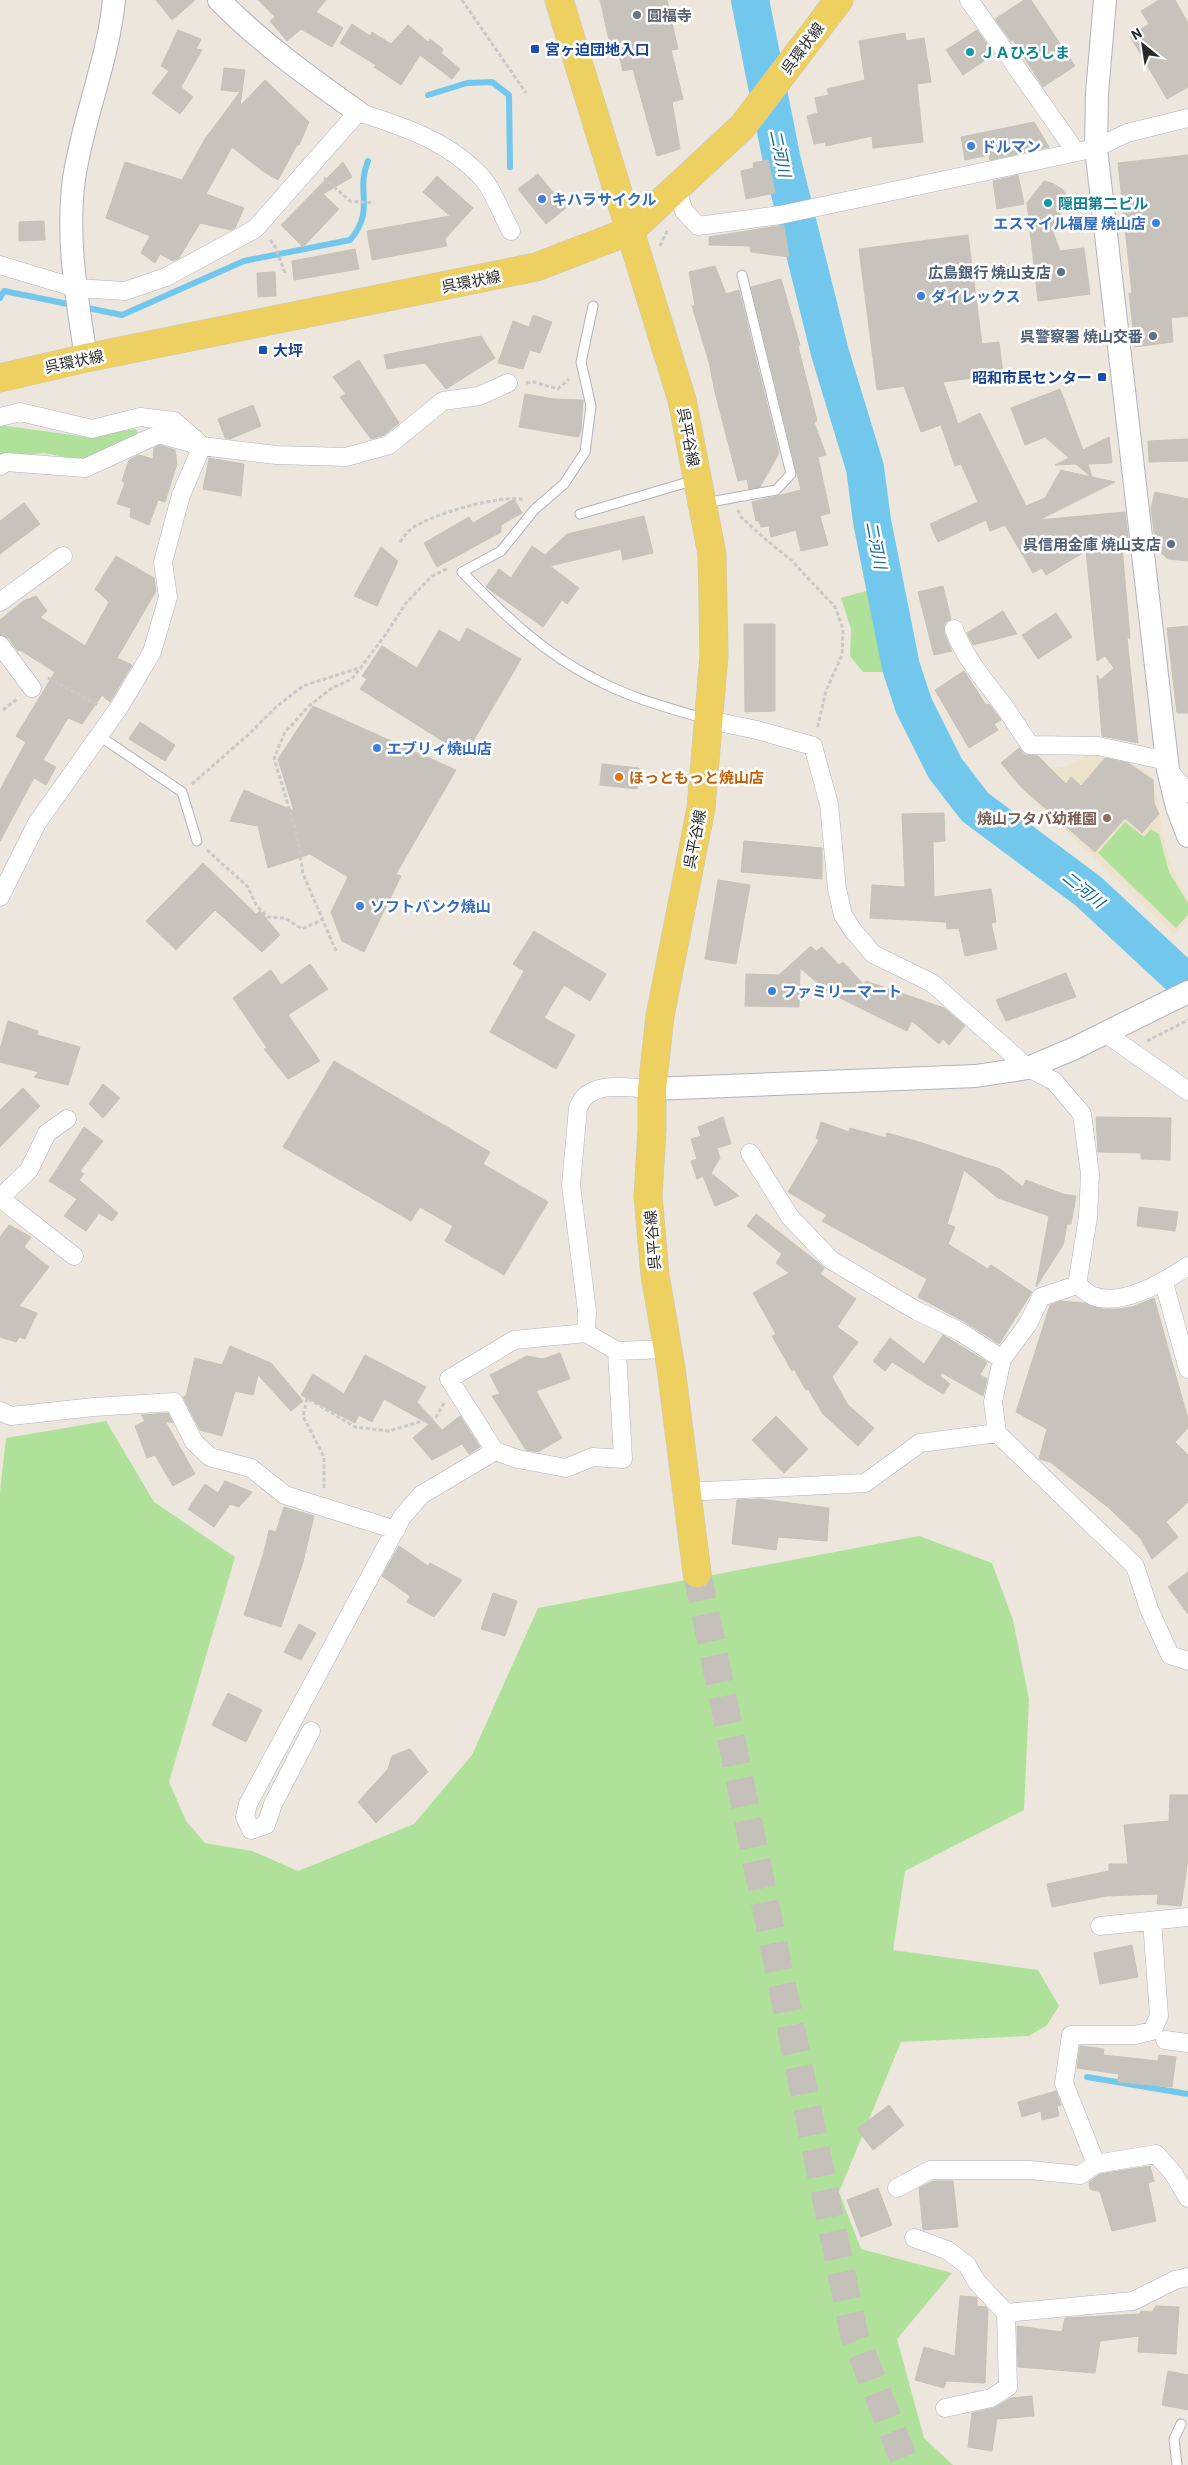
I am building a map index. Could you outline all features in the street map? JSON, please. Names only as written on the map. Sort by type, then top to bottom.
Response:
[{"type":"main road","name":"呉平谷線","points":[[559,0],[682,400],[712,554],[714,655],[701,808],[666,981],[652,1088],[648,1196],[655,1275],[668,1350],[697,1573]]},
{"type":"main road","name":"呉環状線","points":[[0,378],[86,358],[536,268],[630,231],[677,190],[742,126],[839,0]]},
{"type":"street","points":[[86,358],[76,290],[70,220],[75,178],[105,57],[114,0]]},
{"type":"street","points":[[219,0],[244,26],[272,49],[358,112],[406,127],[444,146],[485,181],[511,231]]},
{"type":"street","points":[[969,0],[1086,150]]},
{"type":"street","points":[[1105,0],[1097,93],[1086,150],[1167,765],[1177,807],[1188,836]]},
{"type":"street","points":[[0,265],[76,290],[125,291],[174,272],[255,229],[358,112]]},
{"type":"street","points":[[677,190],[684,211],[698,226],[780,215],[1086,150],[1127,133],[1188,118]]},
{"type":"street","points":[[0,466],[6,462],[85,468],[159,434],[202,446],[276,455],[346,457],[388,445],[443,401],[479,396],[508,383]]},
{"type":"street","points":[[0,417],[20,412],[92,429],[140,417],[174,421],[202,446]]},
{"type":"street","points":[[0,897],[37,823],[114,714],[152,652],[168,597],[163,562],[180,495],[202,446]]},
{"type":"street","points":[[0,602],[63,556]]},
{"type":"street","points":[[954,629],[959,644],[974,669],[998,698],[1030,745],[1098,746],[1167,765],[1188,793]]},
{"type":"street","points":[[0,645],[32,688]]},
{"type":"street","points":[[709,720],[757,730],[813,746],[829,804],[837,889],[843,915],[852,929],[873,954],[932,983],[1028,1068],[1054,1081],[1082,1114],[1090,1174],[1088,1217],[1076,1285]]},
{"type":"street","points":[[586,1333],[587,1311],[571,1185],[578,1108],[582,1098],[595,1088],[652,1088],[976,1076],[1028,1068],[1188,992]]},
{"type":"street","points":[[1113,1029],[1188,1091]]},
{"type":"street","points":[[67,1119],[47,1133],[29,1170],[0,1198],[74,1256]]},
{"type":"street","points":[[750,1153],[790,1217],[831,1260],[917,1311],[959,1331],[1002,1359]]},
{"type":"street","points":[[1076,1285],[1093,1296],[1116,1299],[1164,1282],[1188,1266]]},
{"type":"street","points":[[1164,1282],[1188,1369]]},
{"type":"street","points":[[1076,1285],[1042,1297],[1028,1324],[1002,1359],[993,1402],[997,1433],[1135,1566],[1149,1609],[1170,1655],[1188,1661]]},
{"type":"street","points":[[617,1351],[623,1460],[593,1457],[566,1468],[495,1451],[449,1379],[514,1340],[586,1333],[617,1351],[668,1350]]},
{"type":"street","points":[[0,1411],[11,1416],[94,1406],[174,1402],[194,1442],[210,1457],[251,1468],[285,1495],[396,1530]]},
{"type":"street","points":[[685,1492],[865,1483],[920,1443],[997,1433]]},
{"type":"street","points":[[311,1731],[273,1804],[266,1825],[251,1830],[245,1817],[248,1804],[402,1517],[421,1495],[495,1451]]},
{"type":"street","points":[[1100,1926],[1188,1917]]},
{"type":"street","points":[[1096,2164],[1064,2084],[1071,2035],[1135,2035],[1152,2031],[1159,2016],[1152,1920]]},
{"type":"street","points":[[1165,2040],[1188,2043]]},
{"type":"street","points":[[897,2188],[930,2170],[1030,2170],[1080,2175],[1096,2164],[1156,2154],[1173,2173],[1188,2198]]},
{"type":"street","points":[[914,2238],[947,2250],[967,2265],[976,2282],[1006,2313],[1008,2388],[991,2398],[945,2408]]},
{"type":"street","points":[[1006,2313],[1133,2301],[1175,2280],[1188,2277]]},
{"type":"lane","points":[[580,514],[700,491],[735,498],[776,490],[791,474],[742,276]]},
{"type":"lane","points":[[593,306],[581,362],[591,406],[585,452],[564,484],[540,505],[501,551],[462,572],[528,635],[595,680],[647,701],[709,720]]},
{"type":"lane","points":[[98,735],[182,792],[197,841]]},
{"type":"lane","points":[[1177,2465],[1174,2439],[1181,2424]]},
{"type":"path","points":[[462,0],[526,92]]},
{"type":"path","points":[[310,166],[350,201],[374,203]]},
{"type":"path","points":[[274,244],[286,275]]},
{"type":"path","points":[[508,383],[534,382],[558,389],[571,376]]},
{"type":"path","points":[[400,542],[410,530],[467,506],[516,497],[540,505]]},
{"type":"path","points":[[735,498],[740,516],[791,560],[835,607],[843,629],[842,655],[826,691],[813,746]]},
{"type":"path","points":[[336,951],[303,874],[297,835],[274,758],[285,732],[310,705],[332,688],[352,679],[386,634],[406,603],[431,577],[454,564],[462,572]]},
{"type":"path","points":[[182,792],[250,734],[276,707],[304,686],[360,668]]},
{"type":"path","points":[[3,710],[46,677],[114,714]]},
{"type":"path","points":[[197,841],[248,887],[256,905],[268,917],[285,918],[302,929],[322,920]]},
{"type":"path","points":[[1140,1045],[1188,1020]]},
{"type":"path","points":[[319,1506],[325,1484],[324,1457],[303,1416],[307,1398],[354,1428],[389,1431],[436,1418],[445,1401],[456,1390]]},
{"type":"shaded area","name":"焼山フタバ幼稚園","points":[[1093,751],[1119,756],[1153,777],[1165,845],[1174,875],[1188,899],[1188,919],[1174,934],[1025,792],[1047,767],[1065,767]]},
{"type":"green space","points":[[0,425],[86,437],[136,429],[140,438],[84,461],[44,453],[0,458]]},
{"type":"green space","points":[[877,588],[897,672],[863,672],[850,656],[851,629],[841,598]]},
{"type":"green space","points":[[1125,822],[1144,837],[1151,829],[1159,834],[1169,872],[1188,903],[1188,915],[1176,928],[1098,853]]},
{"type":"green space","points":[[106,1421],[154,1502],[235,1557],[169,1782],[186,1821],[205,1843],[252,1851],[298,1871],[414,1824],[472,1755],[538,1608],[919,1536],[992,1563],[1013,1620],[1029,1699],[1024,1810],[905,1871],[893,1950],[1038,1970],[1059,2006],[1047,2025],[1029,2036],[901,2042],[839,2192],[861,2249],[952,2273],[897,2339],[924,2438],[953,2465],[0,2465],[0,1492],[6,1438]]},
{"type":"building","points":[[156,0],[195,0],[172,20]]},
{"type":"building","points":[[258,0],[326,0],[316,12],[343,28],[332,47],[301,29],[287,41],[270,21],[275,17]]},
{"type":"building","points":[[600,0],[667,0],[678,49],[671,50],[683,99],[672,102],[680,149],[657,156],[633,69],[623,71],[616,43],[610,44]]},
{"type":"building","points":[[1024,0],[1031,0],[1075,66],[1043,87],[1013,40],[1011,41],[995,19]]},
{"type":"building","points":[[1159,0],[1175,0],[1188,23],[1188,87],[1167,99],[1130,36],[1149,24],[1141,11]]},
{"type":"building","points":[[352,24],[370,36],[372,32],[391,44],[408,25],[428,42],[430,39],[443,49],[441,53],[460,69],[452,79],[420,55],[401,85],[374,67],[376,65],[340,43]]},
{"type":"building","points":[[178,30],[201,39],[196,49],[202,50],[181,87],[193,97],[180,114],[152,93],[169,71],[161,66]]},
{"type":"building","name":"ＪＡひろしま","points":[[977,30],[994,54],[963,75],[946,50]]},
{"type":"building","points":[[905,33],[906,41],[924,38],[931,82],[917,84],[923,142],[873,148],[872,136],[826,146],[825,142],[814,144],[807,116],[818,113],[815,98],[829,95],[827,89],[865,80],[859,41]]},
{"type":"building","points":[[224,68],[245,70],[240,106],[265,80],[309,122],[299,145],[297,145],[278,180],[264,172],[232,147],[206,194],[244,208],[235,228],[231,230],[200,223],[179,258],[173,261],[160,254],[155,263],[141,253],[150,236],[106,218],[125,162],[182,180],[205,139],[240,92],[221,90]]},
{"type":"building","points":[[1034,122],[1049,147],[990,160],[989,155],[965,160],[961,137]]},
{"type":"building","name":"エスマイル福屋 焼山店","points":[[1188,155],[1188,316],[1171,318],[1173,342],[1135,347],[1129,293],[1132,293],[1118,163]]},
{"type":"building","points":[[768,160],[775,193],[746,199],[741,171],[754,168],[753,163]]},
{"type":"building","points":[[343,162],[352,177],[323,194],[339,209],[303,247],[281,225]]},
{"type":"building","points":[[538,174],[566,208],[546,224],[518,189]]},
{"type":"building","points":[[1018,175],[1024,204],[997,209],[993,181]]},
{"type":"building","points":[[437,176],[473,208],[445,239],[447,246],[372,260],[367,231],[450,216],[423,192]]},
{"type":"building","name":"広島銀行 焼山支店","points":[[1044,181],[1054,184],[1063,190],[1069,200],[1051,227],[1060,251],[1084,248],[1090,294],[1038,301],[1027,203]]},
{"type":"building","points":[[44,221],[45,240],[19,241],[19,222]]},
{"type":"building","points":[[784,225],[789,257],[751,252],[750,246],[709,245],[709,237]]},
{"type":"building","points":[[968,235],[982,344],[999,342],[1003,374],[943,382],[958,424],[980,413],[1026,506],[1045,498],[1061,470],[1091,477],[1076,464],[1055,465],[1069,458],[1045,437],[1025,445],[1011,408],[1060,389],[1083,450],[1109,437],[1112,463],[1088,464],[1092,477],[1115,482],[1039,520],[1125,512],[1129,546],[1122,547],[1130,638],[1127,638],[1138,743],[1102,736],[1097,675],[1100,680],[1114,668],[1105,656],[1097,661],[1086,551],[1046,575],[1042,568],[1033,573],[1005,525],[990,531],[986,520],[938,542],[930,524],[978,502],[961,464],[955,466],[941,425],[921,432],[904,386],[877,390],[859,249]]},
{"type":"building","points":[[355,249],[359,269],[294,280],[292,261]]},
{"type":"building","points":[[715,266],[726,294],[739,290],[779,453],[760,487],[749,489],[747,479],[738,481],[709,362],[692,306],[695,305],[689,272]]},
{"type":"building","points":[[275,272],[276,296],[258,297],[257,273]]},
{"type":"building","points":[[781,279],[800,345],[798,346],[817,421],[814,422],[826,455],[818,457],[830,513],[820,516],[828,545],[801,551],[796,530],[771,537],[769,526],[761,527],[759,521],[756,521],[752,502],[801,490],[751,287]]},
{"type":"building","points":[[533,315],[552,322],[540,353],[530,350],[523,369],[498,363],[513,321],[529,327]]},
{"type":"building","points":[[481,336],[495,358],[446,389],[425,363],[387,369],[384,355]]},
{"type":"building","points":[[359,360],[399,423],[384,435],[371,439],[340,397],[346,394],[333,377]]},
{"type":"building","points":[[525,394],[554,399],[583,400],[581,431],[578,437],[519,427]]},
{"type":"building","points":[[253,405],[261,426],[230,439],[225,438],[218,419]]},
{"type":"building","points":[[1188,439],[1188,461],[1149,462],[1148,441]]},
{"type":"building","points":[[160,445],[175,450],[177,464],[165,502],[158,500],[149,525],[130,517],[131,508],[117,504],[125,483],[122,481],[129,460],[139,455],[153,459],[154,448]]},
{"type":"building","points":[[209,458],[244,464],[241,496],[203,489]]},
{"type":"building","points":[[1155,492],[1188,499],[1188,561],[1168,559],[1156,548],[1151,508]]},
{"type":"building","points":[[514,499],[522,513],[501,525],[501,532],[437,567],[424,543],[469,517],[473,523]]},
{"type":"building","points":[[24,503],[40,524],[0,554],[0,521]]},
{"type":"building","points":[[644,516],[653,553],[623,560],[621,549],[550,566],[579,588],[567,604],[562,600],[543,627],[486,587],[499,569],[511,578],[532,546],[545,555],[567,534]]},
{"type":"building","points":[[381,547],[398,561],[377,606],[354,596]]},
{"type":"building","points":[[116,556],[154,578],[156,591],[117,658],[132,665],[110,702],[102,695],[82,724],[68,718],[43,760],[56,767],[46,785],[34,778],[0,841],[0,790],[26,742],[16,736],[55,672],[20,650],[18,651],[8,638],[0,635],[0,620],[23,601],[36,596],[47,611],[40,617],[85,646],[109,602],[95,589]]},
{"type":"building","points":[[943,586],[951,619],[945,623],[944,633],[952,651],[934,655],[918,592]]},
{"type":"building","points":[[1003,611],[1017,634],[973,645],[967,633]]},
{"type":"building","points":[[1056,613],[1072,637],[1038,659],[1022,635]]},
{"type":"building","points":[[744,624],[775,624],[775,711],[745,712]]},
{"type":"building","points":[[1188,626],[1188,713],[1177,713],[1167,628]]},
{"type":"building","points":[[467,628],[521,659],[465,755],[360,689],[367,679],[362,676],[382,646],[417,668],[439,630],[460,642]]},
{"type":"building","points":[[964,671],[986,705],[989,704],[1001,720],[994,724],[998,730],[969,748],[935,690]]},
{"type":"building","name":"エブリィ焼山店","points":[[313,706],[456,770],[396,874],[401,876],[364,952],[342,941],[331,912],[348,877],[310,854],[268,868],[258,826],[230,821],[244,790],[294,811],[278,759]]},
{"type":"building","points":[[140,722],[175,745],[165,761],[129,739]]},
{"type":"building","points":[[1019,748],[1025,755],[1038,756],[1066,784],[1071,777],[1081,786],[1105,758],[1128,763],[1153,780],[1154,803],[1159,814],[1142,833],[1125,818],[1095,852],[1021,787],[1001,763]]},
{"type":"building","name":"ほっともっと焼山店","points":[[602,764],[639,768],[637,789],[600,785]]},
{"type":"building","points":[[944,813],[945,841],[933,842],[934,897],[991,889],[996,922],[991,923],[997,949],[965,956],[959,928],[947,929],[946,922],[870,918],[872,885],[905,887],[902,814]]},
{"type":"building","points":[[744,841],[822,848],[822,879],[741,872]]},
{"type":"building","points":[[203,863],[256,914],[260,911],[280,935],[262,952],[215,910],[176,950],[146,921]]},
{"type":"building","points":[[718,880],[750,885],[736,964],[705,959]]},
{"type":"building","points":[[534,931],[606,974],[590,1001],[564,985],[544,1018],[575,1035],[556,1069],[490,1032],[524,971],[513,964]]},
{"type":"building","points":[[811,946],[816,951],[822,947],[839,965],[843,962],[864,985],[866,981],[944,1008],[965,1026],[949,1045],[943,1039],[939,1044],[912,1021],[907,1031],[836,996],[834,997],[800,968],[799,1007],[745,1006],[746,974],[779,975]]},
{"type":"building","points":[[310,964],[328,989],[288,1015],[320,1061],[288,1079],[264,1049],[267,1048],[233,998],[271,970],[281,985]]},
{"type":"building","points":[[1066,973],[1076,997],[1006,1021],[996,1000]]},
{"type":"building","points":[[8,1021],[38,1031],[37,1035],[80,1047],[68,1085],[34,1077],[39,1072],[0,1062],[0,1049]]},
{"type":"building","points":[[334,1061],[490,1152],[483,1164],[548,1202],[504,1275],[445,1241],[453,1226],[420,1207],[411,1221],[283,1147]]},
{"type":"building","points":[[103,1084],[120,1098],[103,1118],[89,1104]]},
{"type":"building","points":[[23,1088],[40,1106],[0,1147],[0,1110]]},
{"type":"building","points":[[723,1117],[731,1144],[717,1148],[720,1158],[711,1173],[739,1196],[715,1206],[703,1176],[697,1179],[691,1161],[697,1159],[691,1139],[701,1136],[698,1127]]},
{"type":"building","points":[[1096,1117],[1171,1118],[1170,1160],[1141,1159],[1141,1153],[1098,1152]]},
{"type":"building","points":[[821,1122],[849,1132],[850,1128],[886,1138],[887,1133],[916,1141],[1000,1169],[1023,1187],[1026,1180],[1063,1194],[1076,1196],[1071,1224],[1067,1224],[1063,1245],[1036,1287],[1049,1216],[998,1198],[964,1170],[947,1224],[955,1227],[948,1244],[988,1269],[991,1265],[1032,1292],[999,1344],[965,1322],[918,1297],[927,1279],[822,1221],[827,1215],[788,1192],[819,1140],[816,1138]]},
{"type":"building","points":[[84,1127],[103,1141],[80,1171],[84,1174],[79,1180],[118,1213],[112,1221],[99,1213],[86,1231],[64,1216],[77,1199],[49,1181]]},
{"type":"building","points":[[1139,1207],[1178,1212],[1175,1231],[1137,1226]]},
{"type":"building","points":[[756,1214],[820,1264],[824,1268],[820,1274],[856,1299],[837,1327],[858,1342],[832,1377],[848,1405],[874,1428],[858,1446],[823,1414],[794,1369],[792,1371],[772,1336],[776,1334],[753,1293],[789,1273],[776,1263],[782,1254],[747,1226]]},
{"type":"building","points":[[9,1225],[31,1237],[24,1247],[49,1267],[19,1306],[37,1313],[25,1339],[19,1337],[16,1342],[0,1337],[0,1237]]},
{"type":"building","points":[[1154,1298],[1188,1419],[1188,1428],[1175,1442],[1188,1455],[1188,1502],[1166,1522],[1178,1537],[1152,1559],[1141,1539],[1109,1508],[1050,1462],[1039,1459],[1047,1429],[1016,1412],[1050,1305],[1061,1301],[1084,1303],[1102,1309],[1117,1309],[1132,1307]]},
{"type":"building","points":[[943,1335],[987,1362],[980,1375],[987,1379],[983,1396],[942,1373],[940,1376],[950,1384],[943,1394],[892,1362],[885,1371],[873,1361],[890,1338],[924,1364]]},
{"type":"building","points":[[230,1346],[271,1363],[303,1401],[291,1411],[258,1375],[253,1395],[235,1391],[222,1436],[200,1430],[183,1397],[186,1396],[195,1358],[222,1365]]},
{"type":"building","points":[[560,1353],[570,1379],[536,1391],[562,1438],[538,1452],[526,1450],[492,1396],[500,1394],[490,1375],[527,1356],[543,1359]]},
{"type":"building","points":[[365,1355],[426,1387],[417,1402],[442,1430],[460,1416],[480,1447],[469,1454],[462,1444],[432,1460],[413,1438],[429,1424],[384,1399],[372,1422],[359,1415],[355,1423],[301,1395],[313,1374],[344,1394]]},
{"type":"building","points":[[168,1413],[173,1423],[165,1421],[195,1474],[173,1486],[155,1455],[147,1458],[135,1426],[145,1421],[141,1415]]},
{"type":"building","points":[[776,1416],[808,1449],[784,1473],[752,1440]]},
{"type":"building","points":[[225,1481],[252,1492],[239,1507],[230,1504],[214,1527],[188,1509],[205,1484],[218,1493]]},
{"type":"building","points":[[760,1499],[829,1508],[827,1541],[778,1537],[776,1550],[732,1544],[737,1500]]},
{"type":"building","points":[[284,1507],[314,1516],[303,1562],[281,1627],[244,1615],[269,1530],[276,1532]]},
{"type":"building","points":[[399,1546],[428,1566],[430,1563],[462,1580],[434,1617],[407,1602],[410,1596],[382,1576]]},
{"type":"building","points":[[1188,1572],[1188,1614],[1168,1587]]},
{"type":"building","points":[[493,1593],[517,1601],[505,1636],[481,1629]]},
{"type":"building","points":[[299,1624],[316,1633],[301,1660],[284,1652]]},
{"type":"building","points":[[228,1693],[262,1710],[246,1742],[212,1725]]},
{"type":"building","points":[[410,1749],[428,1772],[376,1823],[358,1802],[388,1769],[392,1756]]},
{"type":"building","points":[[1170,1795],[1188,1795],[1188,1860],[1181,1906],[1157,1904],[1158,1894],[1106,1896],[1052,1907],[1047,1884],[1109,1871],[1109,1864],[1128,1864],[1124,1825],[1169,1821]]},
{"type":"building","points":[[1132,1945],[1138,1977],[1100,1984],[1094,1953]]},
{"type":"building","points":[[1080,2046],[1104,2049],[1103,2055],[1158,2061],[1159,2055],[1176,2057],[1172,2087],[1118,2082],[1119,2074],[1077,2068]]},
{"type":"building","points":[[1056,2091],[1061,2105],[1057,2106],[1059,2116],[1042,2120],[1041,2111],[1022,2117],[1018,2102]]},
{"type":"building","points":[[889,2105],[904,2125],[873,2150],[857,2129]]},
{"type":"building","points":[[1150,2166],[1154,2181],[1148,2183],[1156,2221],[1112,2231],[1100,2192],[1090,2189],[1089,2182],[1100,2174]]},
{"type":"building","points":[[933,2181],[953,2181],[958,2227],[923,2230],[919,2188]]},
{"type":"building","points":[[878,2188],[892,2225],[861,2237],[847,2200]]},
{"type":"building","points":[[960,2296],[977,2297],[977,2306],[986,2307],[988,2310],[985,2383],[946,2381],[944,2388],[915,2380],[924,2347],[955,2356]]},
{"type":"building","points":[[1156,2306],[1179,2307],[1176,2354],[1138,2352],[1139,2336],[1100,2341],[1095,2373],[1018,2367],[1017,2326],[1062,2332],[1065,2318],[1140,2314],[1141,2311],[1152,2312]]},
{"type":"building","points":[[1168,2371],[1188,2375],[1188,2410],[1162,2405]]},
{"type":"building","points":[[1032,2396],[1034,2416],[997,2419],[992,2451],[968,2447],[972,2413],[994,2408],[1011,2398]]},
{"type":"waterway","name":"二河川","points":[[750,0],[782,161],[830,353],[865,468],[872,521],[901,667],[914,706],[945,768],[975,807],[1088,891],[1188,984]]},
{"type":"waterway","points":[[428,95],[467,83],[492,82],[509,95],[510,167]]},
{"type":"waterway","points":[[83,307],[122,315],[244,261],[350,240],[362,219],[364,210],[363,182],[368,161]]},
{"type":"waterway","points":[[0,298],[4,291],[73,305]]},
{"type":"waterway","points":[[1087,2077],[1188,2094]]},
{"type":"tunnel","points":[[697,1573],[854,2334],[906,2465]]},
{"type":"place","name":"圓福寺","points":[[637,15]]},
{"type":"place","name":"宮ヶ迫団地入口","points":[[535,49]]},
{"type":"place","name":"ＪＡひろしま","points":[[970,52]]},
{"type":"place","name":"ドルマン","points":[[971,146]]},
{"type":"place","name":"キハラサイクル","points":[[542,199]]},
{"type":"place","name":"隠田第二ビル","points":[[1048,203]]},
{"type":"place","name":"エスマイル福屋 焼山店","points":[[1156,223]]},
{"type":"place","name":"広島銀行 焼山支店","points":[[1061,272]]},
{"type":"place","name":"ダイレックス","points":[[921,296]]},
{"type":"place","name":"呉警察署 焼山交番","points":[[1153,336]]},
{"type":"place","name":"大坪","points":[[263,350]]},
{"type":"place","name":"昭和市民センター","points":[[1102,377]]},
{"type":"place","name":"呉信用金庫 焼山支店","points":[[1171,544]]},
{"type":"place","name":"エブリィ焼山店","points":[[377,748]]},
{"type":"place","name":"ほっともっと焼山店","points":[[619,777]]},
{"type":"place","name":"焼山フタバ幼稚園","points":[[1107,818]]},
{"type":"place","name":"ソフトバンク焼山","points":[[360,906]]},
{"type":"place","name":"ファミリーマート","points":[[772,991]]}]
